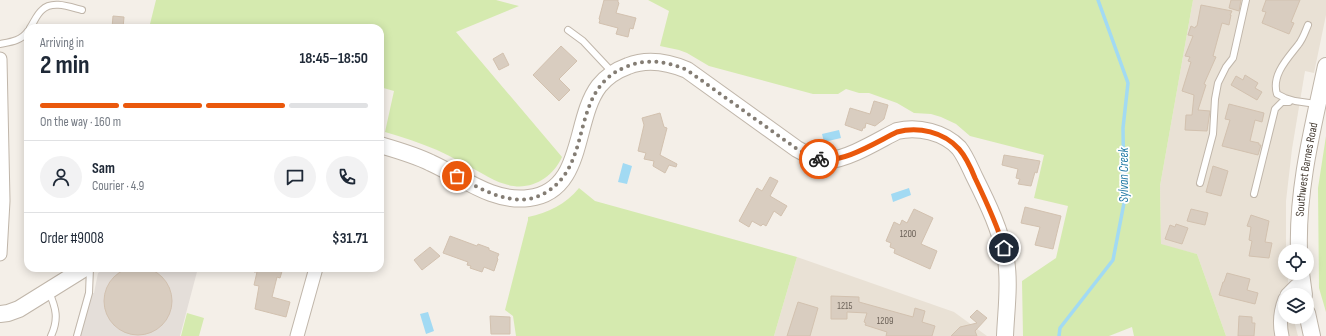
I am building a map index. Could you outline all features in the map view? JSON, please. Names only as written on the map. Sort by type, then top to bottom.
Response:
[{"type":"street","points":[[0,59],[3,201],[0,254]]},
{"type":"street","points":[[384,146],[420,158],[494,194],[522,199],[541,195],[556,186],[567,173],[572,163],[584,119],[598,88],[613,73],[632,64],[649,61],[667,63],[694,75],[797,149],[821,159],[829,160],[842,158],[897,132],[910,129],[925,130],[935,133],[954,144],[966,158],[985,198],[1004,248],[1008,275],[1005,336]]},
{"type":"street","name":"Southwest Barnes Road","points":[[1299,244],[1299,220],[1302,189],[1326,66]]},
{"type":"street","points":[[0,314],[19,309],[78,272]]},
{"type":"street","points":[[298,336],[315,272]]},
{"type":"street","points":[[1280,324],[1282,336]]},
{"type":"street","points":[[1309,324],[1312,336]]},
{"type":"lane","points":[[1200,183],[1213,134],[1215,99],[1218,83],[1226,67],[1233,58],[1246,0]]},
{"type":"lane","points":[[33,24],[42,9],[51,4],[82,10]]},
{"type":"lane","points":[[1308,25],[1299,44],[1285,61],[1278,76],[1276,88],[1277,94],[1285,98],[1318,105]]},
{"type":"lane","points":[[568,30],[583,41],[613,73]]},
{"type":"lane","points":[[0,44],[18,41],[24,37]]},
{"type":"lane","points":[[1254,194],[1275,109],[1282,102],[1295,101]]},
{"type":"lane","points":[[77,336],[90,293],[90,272]]},
{"type":"lane","points":[[49,290],[56,307],[52,336]]},
{"type":"shaded area","points":[[1193,0],[1326,0],[1326,15],[1314,73],[1305,71],[1292,149],[1286,201],[1286,244],[1278,244],[1278,280],[1288,280],[1289,288],[1278,288],[1278,324],[1295,324],[1298,336],[1226,336],[1197,254],[1161,245],[1160,186]]},
{"type":"shaded area","points":[[797,257],[954,312],[987,336],[774,336]]},
{"type":"shaded area","points":[[197,272],[180,336],[73,336],[85,292],[94,293],[98,273]]},
{"type":"green space","points":[[156,0],[496,0],[519,6],[456,32],[562,157],[552,172],[539,182],[531,185],[514,186],[494,180],[437,150],[385,132],[394,91],[384,88],[384,24],[150,24]]},
{"type":"green space","points":[[648,0],[1193,0],[1160,186],[1161,244],[1197,254],[1226,336],[1134,336],[1132,327],[1109,336],[1023,336],[1022,281],[1056,258],[1068,206],[1034,198],[1044,155],[970,136],[956,124],[941,117],[931,114],[914,113],[897,103],[869,93],[859,93],[846,89],[838,94],[813,94],[709,66],[687,53],[660,46],[669,11]]},
{"type":"green space","points":[[1326,136],[1326,312],[1319,288],[1318,188]]},
{"type":"green space","points":[[579,188],[595,201],[797,257],[774,336],[516,336],[513,316],[505,310],[528,217],[543,213],[556,207],[568,199]]},
{"type":"green space","points":[[187,313],[204,318],[199,336],[181,336]]},
{"type":"water","points":[[839,130],[841,138],[824,142],[822,134]]},
{"type":"water","points":[[623,163],[632,166],[627,184],[618,182]]},
{"type":"water","points":[[909,188],[911,195],[893,202],[891,194]]},
{"type":"water","points":[[428,312],[434,331],[426,334],[420,314]]},
{"type":"building","points":[[604,0],[618,0],[619,3],[616,13],[636,18],[633,29],[630,28],[628,37],[616,34],[618,28],[599,23]]},
{"type":"building","points":[[1231,0],[1241,0],[1239,11],[1229,8]]},
{"type":"building","points":[[1266,0],[1300,0],[1291,22],[1294,23],[1289,34],[1262,23],[1266,12],[1262,11]]},
{"type":"building","points":[[1201,5],[1232,11],[1229,25],[1222,23],[1213,56],[1216,57],[1204,84],[1206,85],[1198,110],[1210,111],[1207,131],[1185,130],[1186,115],[1192,115],[1194,95],[1182,91],[1191,62],[1188,61],[1190,57],[1185,56],[1193,36],[1188,35],[1191,26],[1195,28],[1197,26]]},
{"type":"building","points":[[113,16],[124,17],[123,24],[112,24]]},
{"type":"building","points":[[561,46],[577,61],[559,79],[570,90],[559,101],[533,75]]},
{"type":"building","points":[[503,53],[509,65],[499,70],[493,59]]},
{"type":"building","points":[[1245,75],[1258,83],[1255,88],[1262,92],[1257,100],[1231,85],[1236,76],[1243,80]]},
{"type":"building","points":[[874,101],[888,105],[884,119],[875,126],[866,123],[865,128],[863,128],[862,131],[845,125],[850,108],[870,114]]},
{"type":"building","points":[[1229,104],[1264,113],[1262,122],[1255,120],[1250,141],[1261,145],[1258,155],[1222,146],[1230,120],[1225,119]]},
{"type":"building","points":[[660,113],[664,127],[667,128],[660,155],[677,164],[676,167],[669,165],[665,173],[653,166],[654,161],[644,159],[646,153],[638,151],[644,125],[642,118]]},
{"type":"building","points":[[1004,155],[1040,161],[1037,173],[1035,172],[1031,186],[1018,184],[1020,179],[1016,178],[1018,169],[1002,165]]},
{"type":"building","points":[[1213,166],[1228,171],[1221,196],[1206,192]]},
{"type":"building","points":[[770,177],[778,181],[770,196],[787,206],[781,216],[774,211],[766,226],[763,224],[761,226],[752,221],[749,227],[739,221],[757,188],[762,191]]},
{"type":"building","points":[[1025,207],[1061,216],[1053,249],[1035,245],[1040,227],[1021,223]]},
{"type":"building","points":[[914,209],[933,218],[921,244],[937,251],[930,269],[894,253],[895,249],[890,247],[891,243],[886,241],[894,222],[900,225],[902,220],[907,223]]},
{"type":"building","points":[[1191,209],[1208,213],[1205,225],[1187,221]]},
{"type":"building","points":[[1251,215],[1269,221],[1265,242],[1272,243],[1269,258],[1249,256],[1252,241],[1249,240],[1251,227],[1247,226]]},
{"type":"building","points":[[1176,224],[1188,228],[1182,244],[1165,239],[1170,225],[1175,227]]},
{"type":"building","points":[[450,236],[477,246],[478,244],[489,248],[489,250],[499,254],[494,271],[484,267],[482,272],[470,268],[471,266],[467,265],[468,262],[443,253]]},
{"type":"building","points":[[430,247],[440,256],[422,270],[414,260]]},
{"type":"building","points":[[120,272],[156,272],[166,282],[172,294],[172,308],[170,314],[162,325],[151,333],[145,335],[131,335],[125,333],[114,325],[106,314],[104,308],[104,294],[106,288],[114,277]]},
{"type":"building","points":[[257,272],[282,272],[280,278],[277,277],[272,297],[290,302],[286,317],[255,309],[259,286],[254,285]]},
{"type":"building","points":[[1227,273],[1250,279],[1247,290],[1258,293],[1255,304],[1219,295]]},
{"type":"building","points":[[831,296],[859,297],[859,302],[913,317],[915,308],[925,311],[922,322],[935,326],[932,336],[886,336],[887,332],[865,325],[866,323],[864,322],[867,313],[847,312],[847,319],[831,319]]},
{"type":"building","points":[[798,302],[818,308],[810,336],[787,336]]},
{"type":"building","points":[[977,310],[987,318],[975,331],[977,336],[951,336],[960,327],[977,323],[970,317]]},
{"type":"building","points":[[490,316],[510,317],[510,334],[491,334]]},
{"type":"building","points":[[1239,316],[1252,317],[1252,323],[1255,323],[1254,336],[1238,336]]},
{"type":"waterway","name":"Sylvan Creek","points":[[1059,336],[1060,328],[1113,260],[1124,203],[1123,128],[1128,83],[1098,0]]},
{"type":"way so far","points":[[457,176],[486,191],[504,197],[522,199],[541,195],[556,186],[567,173],[572,163],[584,119],[598,88],[610,75],[616,71],[632,64],[649,61],[667,63],[687,70],[797,149],[819,159]]},
{"type":"route","points":[[819,159],[829,160],[842,158],[904,130],[915,129],[935,133],[954,144],[966,158],[985,198],[1004,248]]}]
